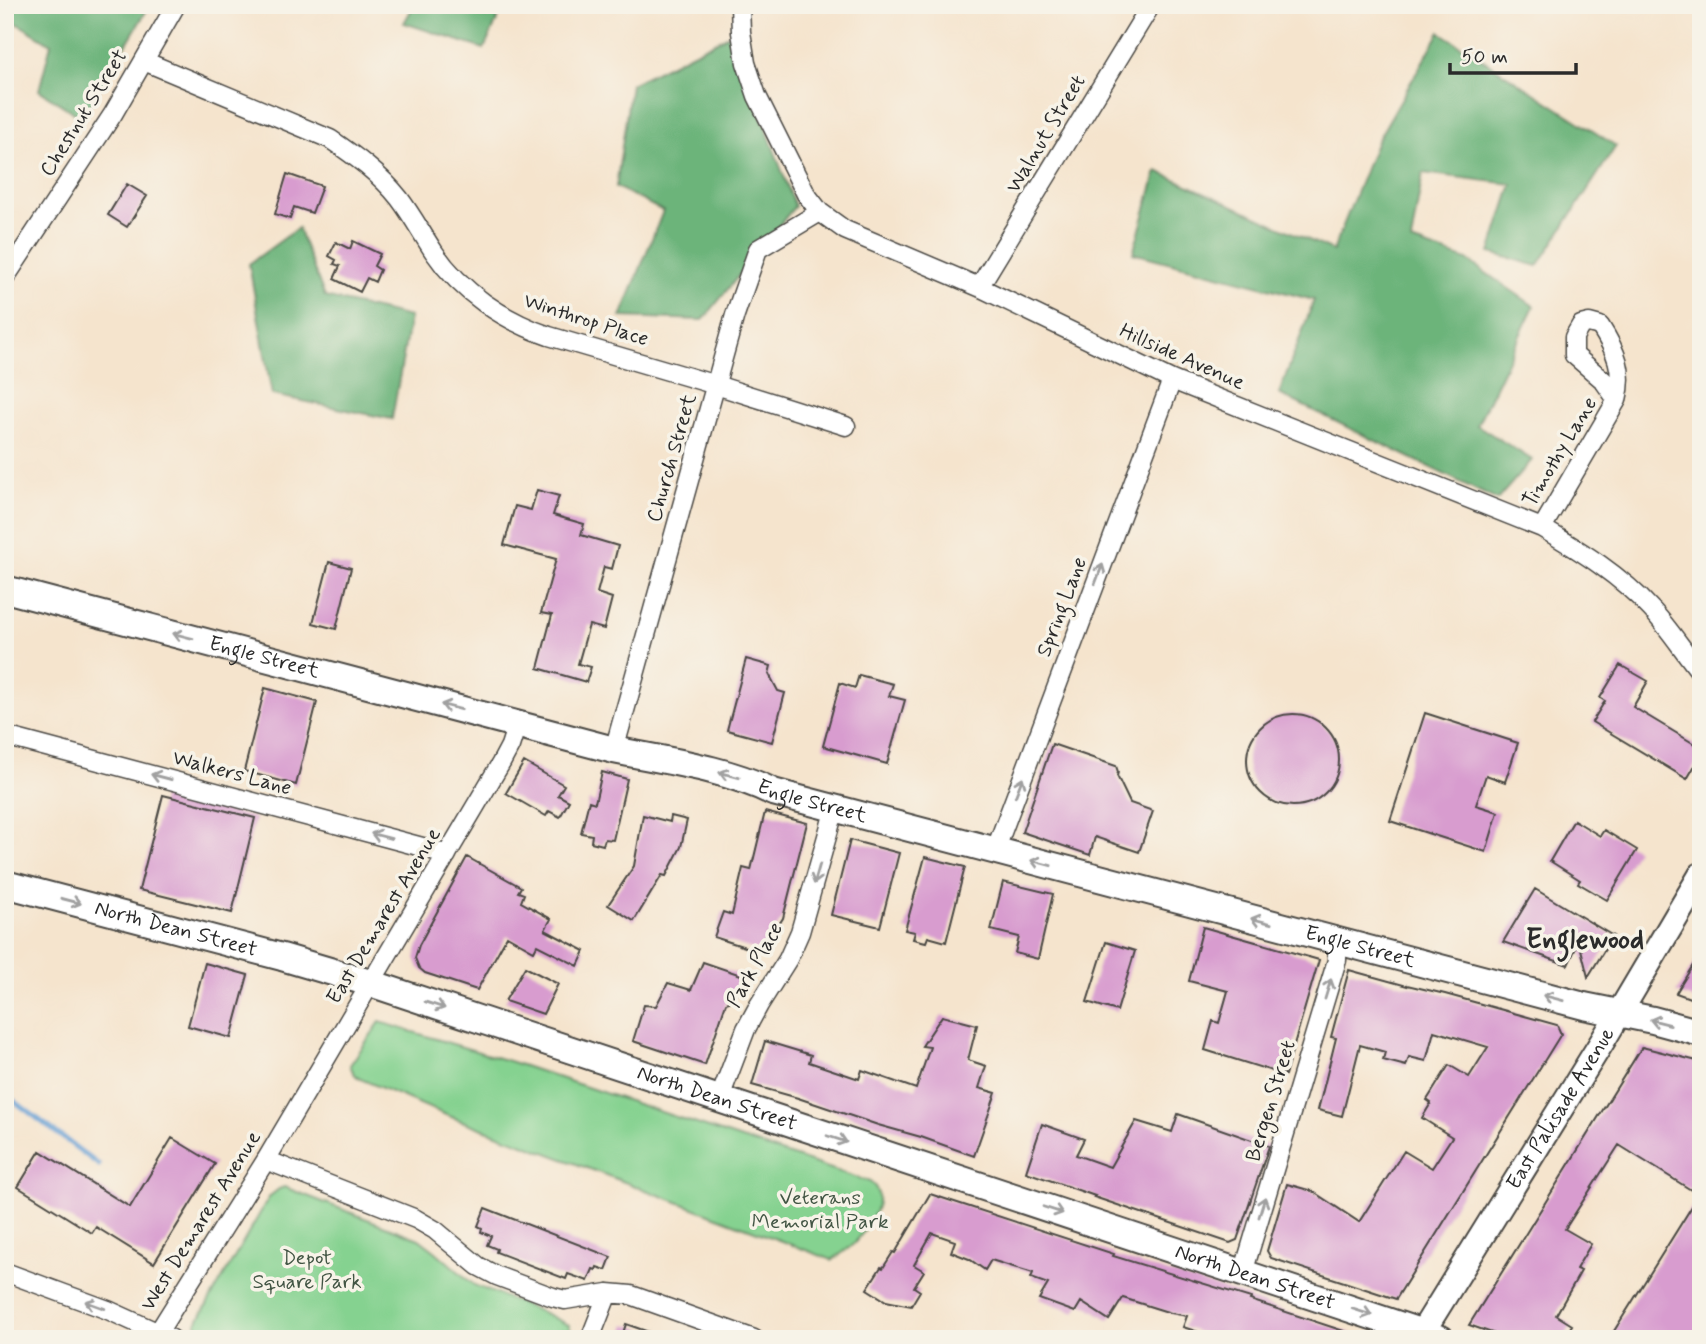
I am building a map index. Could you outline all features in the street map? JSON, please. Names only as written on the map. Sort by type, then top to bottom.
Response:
[{"type":"main road","name":"Engle Street","points":[[5,590],[614,750],[705,769],[752,782],[773,792],[995,851],[1701,1033]]},
{"type":"main road","name":"East Palisade Avenue","points":[[1427,1337],[1701,875]]},
{"type":"main road","name":"North Dean Street","points":[[5,884],[370,983],[1243,1273],[1427,1337]]},
{"type":"street","name":"Chestnut Street","points":[[5,278],[113,114],[176,5]]},
{"type":"street","name":"Hillside Avenue","points":[[740,5],[746,63],[757,96],[806,194],[820,212],[845,230],[979,287],[1172,380],[1542,528],[1584,553],[1627,586],[1651,609],[1701,673]]},
{"type":"street","name":"Walnut Street","points":[[979,287],[1152,5]]},
{"type":"street","name":"Winthrop Place","points":[[144,61],[330,139],[357,157],[399,197],[454,277],[476,297],[531,330],[846,426]]},
{"type":"street","name":"Church Street","points":[[614,750],[735,315],[758,249],[820,212]]},
{"type":"street","name":"Spring Lane","points":[[995,851],[1172,380]]},
{"type":"street","name":"Timothy Lane","points":[[1542,528],[1618,400]]},
{"type":"street","name":"East Demarest Avenue","points":[[286,1127],[505,756],[517,724]]},
{"type":"street","name":"Walkers Lane","points":[[5,736],[447,855]]},
{"type":"street","name":"Park Place","points":[[719,1100],[746,1029],[797,940],[835,808]]},
{"type":"street","name":"Bergen Street","points":[[1243,1273],[1337,960],[1338,941]]},
{"type":"street","name":"West Demarest Avenue","points":[[161,1337],[286,1127]]},
{"type":"street","points":[[266,1160],[416,1219],[435,1230],[478,1266],[559,1299],[623,1293],[754,1339]]},
{"type":"street","points":[[5,1272],[108,1310],[161,1337]]},
{"type":"street","points":[[590,1339],[608,1293]]},
{"type":"green space","points":[[5,5],[150,5],[82,118],[39,90],[51,44],[5,16]]},
{"type":"green space","points":[[414,5],[504,5],[484,49],[404,23]]},
{"type":"green space","points":[[1440,32],[1616,146],[1538,266],[1490,253],[1512,184],[1423,173],[1411,241],[1467,260],[1534,306],[1477,425],[1532,460],[1497,500],[1279,394],[1314,300],[1133,253],[1157,171],[1333,251],[1377,141]]},
{"type":"green space","points":[[731,34],[795,206],[703,320],[621,317],[663,211],[616,187],[631,84]]},
{"type":"green space","points":[[298,228],[325,297],[410,317],[392,419],[272,395],[249,264]]},
{"type":"green space","name":"Veterans Memorial Park","points":[[380,1022],[512,1062],[870,1182],[878,1195],[876,1210],[855,1242],[832,1260],[446,1115],[358,1078],[353,1072],[350,1065]]},
{"type":"green space","name":"Depot Square Park","points":[[284,1187],[419,1239],[474,1285],[569,1325],[573,1339],[207,1339],[198,1331],[196,1324],[270,1196]]},
{"type":"building","points":[[287,174],[322,186],[312,213],[294,207],[290,219],[275,214]]},
{"type":"building","points":[[127,184],[147,196],[127,227],[108,215]]},
{"type":"building","points":[[353,241],[380,254],[374,266],[380,270],[375,282],[367,278],[360,292],[334,279],[340,266],[334,264],[336,260],[329,256],[336,242],[350,249]]},
{"type":"building","points":[[537,490],[559,496],[553,515],[584,524],[581,535],[618,546],[612,569],[604,567],[597,593],[612,598],[604,629],[589,625],[578,664],[591,667],[586,682],[538,668],[552,615],[541,613],[556,559],[504,545],[515,506],[531,510]]},
{"type":"building","points":[[329,562],[351,568],[336,629],[313,623]]},
{"type":"building","points":[[746,659],[771,666],[769,674],[778,691],[785,693],[772,742],[727,730]]},
{"type":"building","points":[[1620,665],[1648,681],[1633,707],[1701,748],[1701,755],[1687,779],[1592,722],[1605,701],[1600,698]]},
{"type":"building","points":[[859,675],[893,684],[889,696],[905,700],[887,764],[823,746],[840,683],[855,688]]},
{"type":"building","points":[[265,688],[317,702],[296,785],[244,771]]},
{"type":"building","points":[[1425,713],[1518,743],[1505,782],[1486,775],[1476,805],[1498,812],[1486,852],[1390,821]]},
{"type":"building","points":[[1293,714],[1319,722],[1331,734],[1339,760],[1331,786],[1319,798],[1293,806],[1267,798],[1255,786],[1247,760],[1255,734],[1267,722]]},
{"type":"building","points":[[1052,744],[1116,766],[1117,776],[1130,803],[1153,811],[1139,852],[1095,837],[1090,855],[1022,832]]},
{"type":"building","points":[[524,762],[564,785],[558,795],[569,801],[560,817],[549,811],[546,816],[506,793]]},
{"type":"building","points":[[602,772],[627,779],[613,840],[605,839],[603,845],[591,842],[592,835],[581,833],[589,801],[595,803]]},
{"type":"building","points":[[163,795],[255,818],[232,913],[139,890]]},
{"type":"building","points":[[765,812],[807,823],[783,918],[761,952],[714,937],[723,912],[732,915],[743,868],[751,870]]},
{"type":"building","points":[[643,815],[670,822],[671,816],[687,820],[681,847],[666,876],[662,875],[634,921],[608,905],[634,866]]},
{"type":"building","points":[[1574,820],[1600,836],[1604,830],[1637,850],[1607,900],[1578,883],[1580,880],[1550,861]]},
{"type":"building","points":[[850,840],[899,853],[880,927],[831,915]]},
{"type":"building","points":[[467,857],[521,887],[518,892],[524,894],[521,902],[551,919],[545,930],[585,951],[578,966],[537,945],[534,951],[507,936],[477,990],[425,973],[419,968],[415,958],[419,945]]},
{"type":"building","points":[[925,857],[965,867],[946,942],[928,937],[926,942],[913,939],[915,932],[905,930]]},
{"type":"building","points":[[1003,882],[1053,894],[1038,959],[1015,953],[1019,937],[991,930]]},
{"type":"building","points":[[1535,889],[1613,936],[1588,977],[1579,941],[1568,965],[1503,942]]},
{"type":"building","points":[[1203,927],[1319,960],[1285,1075],[1205,1050],[1213,1021],[1219,1023],[1228,991],[1189,981]]},
{"type":"building","points":[[1106,942],[1135,951],[1117,1011],[1087,1002]]},
{"type":"building","points":[[1701,952],[1701,1002],[1676,993]]},
{"type":"building","points":[[703,962],[744,976],[732,1001],[726,1003],[705,1065],[633,1041],[644,1005],[656,1006],[668,983],[691,990]]},
{"type":"building","points":[[205,963],[248,975],[231,1038],[188,1026]]},
{"type":"building","points":[[525,967],[558,984],[543,1014],[505,1001]]},
{"type":"building","points":[[1349,970],[1557,1025],[1561,1034],[1396,1299],[1271,1258],[1267,1251],[1287,1184],[1312,1191],[1359,1222],[1404,1151],[1432,1168],[1452,1137],[1422,1118],[1431,1103],[1427,1100],[1449,1065],[1469,1077],[1488,1047],[1434,1031],[1426,1061],[1409,1057],[1406,1066],[1383,1060],[1385,1052],[1360,1045],[1342,1116],[1318,1110],[1336,1038],[1331,1037]]},
{"type":"building","points":[[942,1016],[977,1025],[968,1060],[986,1066],[979,1088],[996,1093],[974,1156],[752,1085],[765,1041],[811,1055],[809,1062],[859,1079],[862,1070],[916,1089],[930,1047],[922,1046]]},
{"type":"building","points":[[1642,1047],[1701,1062],[1701,1339],[1609,1339],[1699,1195],[1619,1145],[1565,1229],[1591,1244],[1576,1269],[1581,1271],[1556,1315],[1572,1325],[1563,1339],[1509,1339],[1469,1325]]},
{"type":"building","points":[[1178,1114],[1269,1146],[1237,1240],[1230,1243],[1026,1172],[1042,1124],[1084,1139],[1076,1155],[1110,1167],[1136,1121],[1172,1132]]},
{"type":"building","points":[[172,1138],[215,1164],[154,1263],[96,1227],[92,1233],[18,1187],[40,1151],[130,1207]]},
{"type":"building","points":[[930,1194],[1114,1254],[1113,1256],[1251,1298],[1250,1300],[1359,1336],[1359,1339],[1199,1339],[1202,1333],[1183,1327],[1187,1316],[1123,1298],[1109,1320],[1081,1302],[1075,1312],[1039,1299],[1048,1284],[1031,1278],[1033,1273],[991,1260],[985,1270],[969,1259],[951,1252],[955,1241],[932,1233],[914,1265],[924,1271],[914,1287],[920,1291],[911,1306],[886,1301],[867,1289],[881,1267],[883,1268],[893,1252],[895,1253]]},
{"type":"building","points":[[485,1208],[611,1257],[606,1270],[597,1267],[596,1270],[593,1269],[588,1281],[568,1274],[566,1279],[496,1252],[497,1249],[487,1245],[491,1236],[481,1232],[482,1228],[478,1226]]},
{"type":"building","points":[[626,1324],[663,1337],[663,1339],[621,1339]]},
{"type":"waterway","points":[[5,1094],[99,1165]]},
{"type":"district","name":"Englewood","points":[[1585,940]]}]
